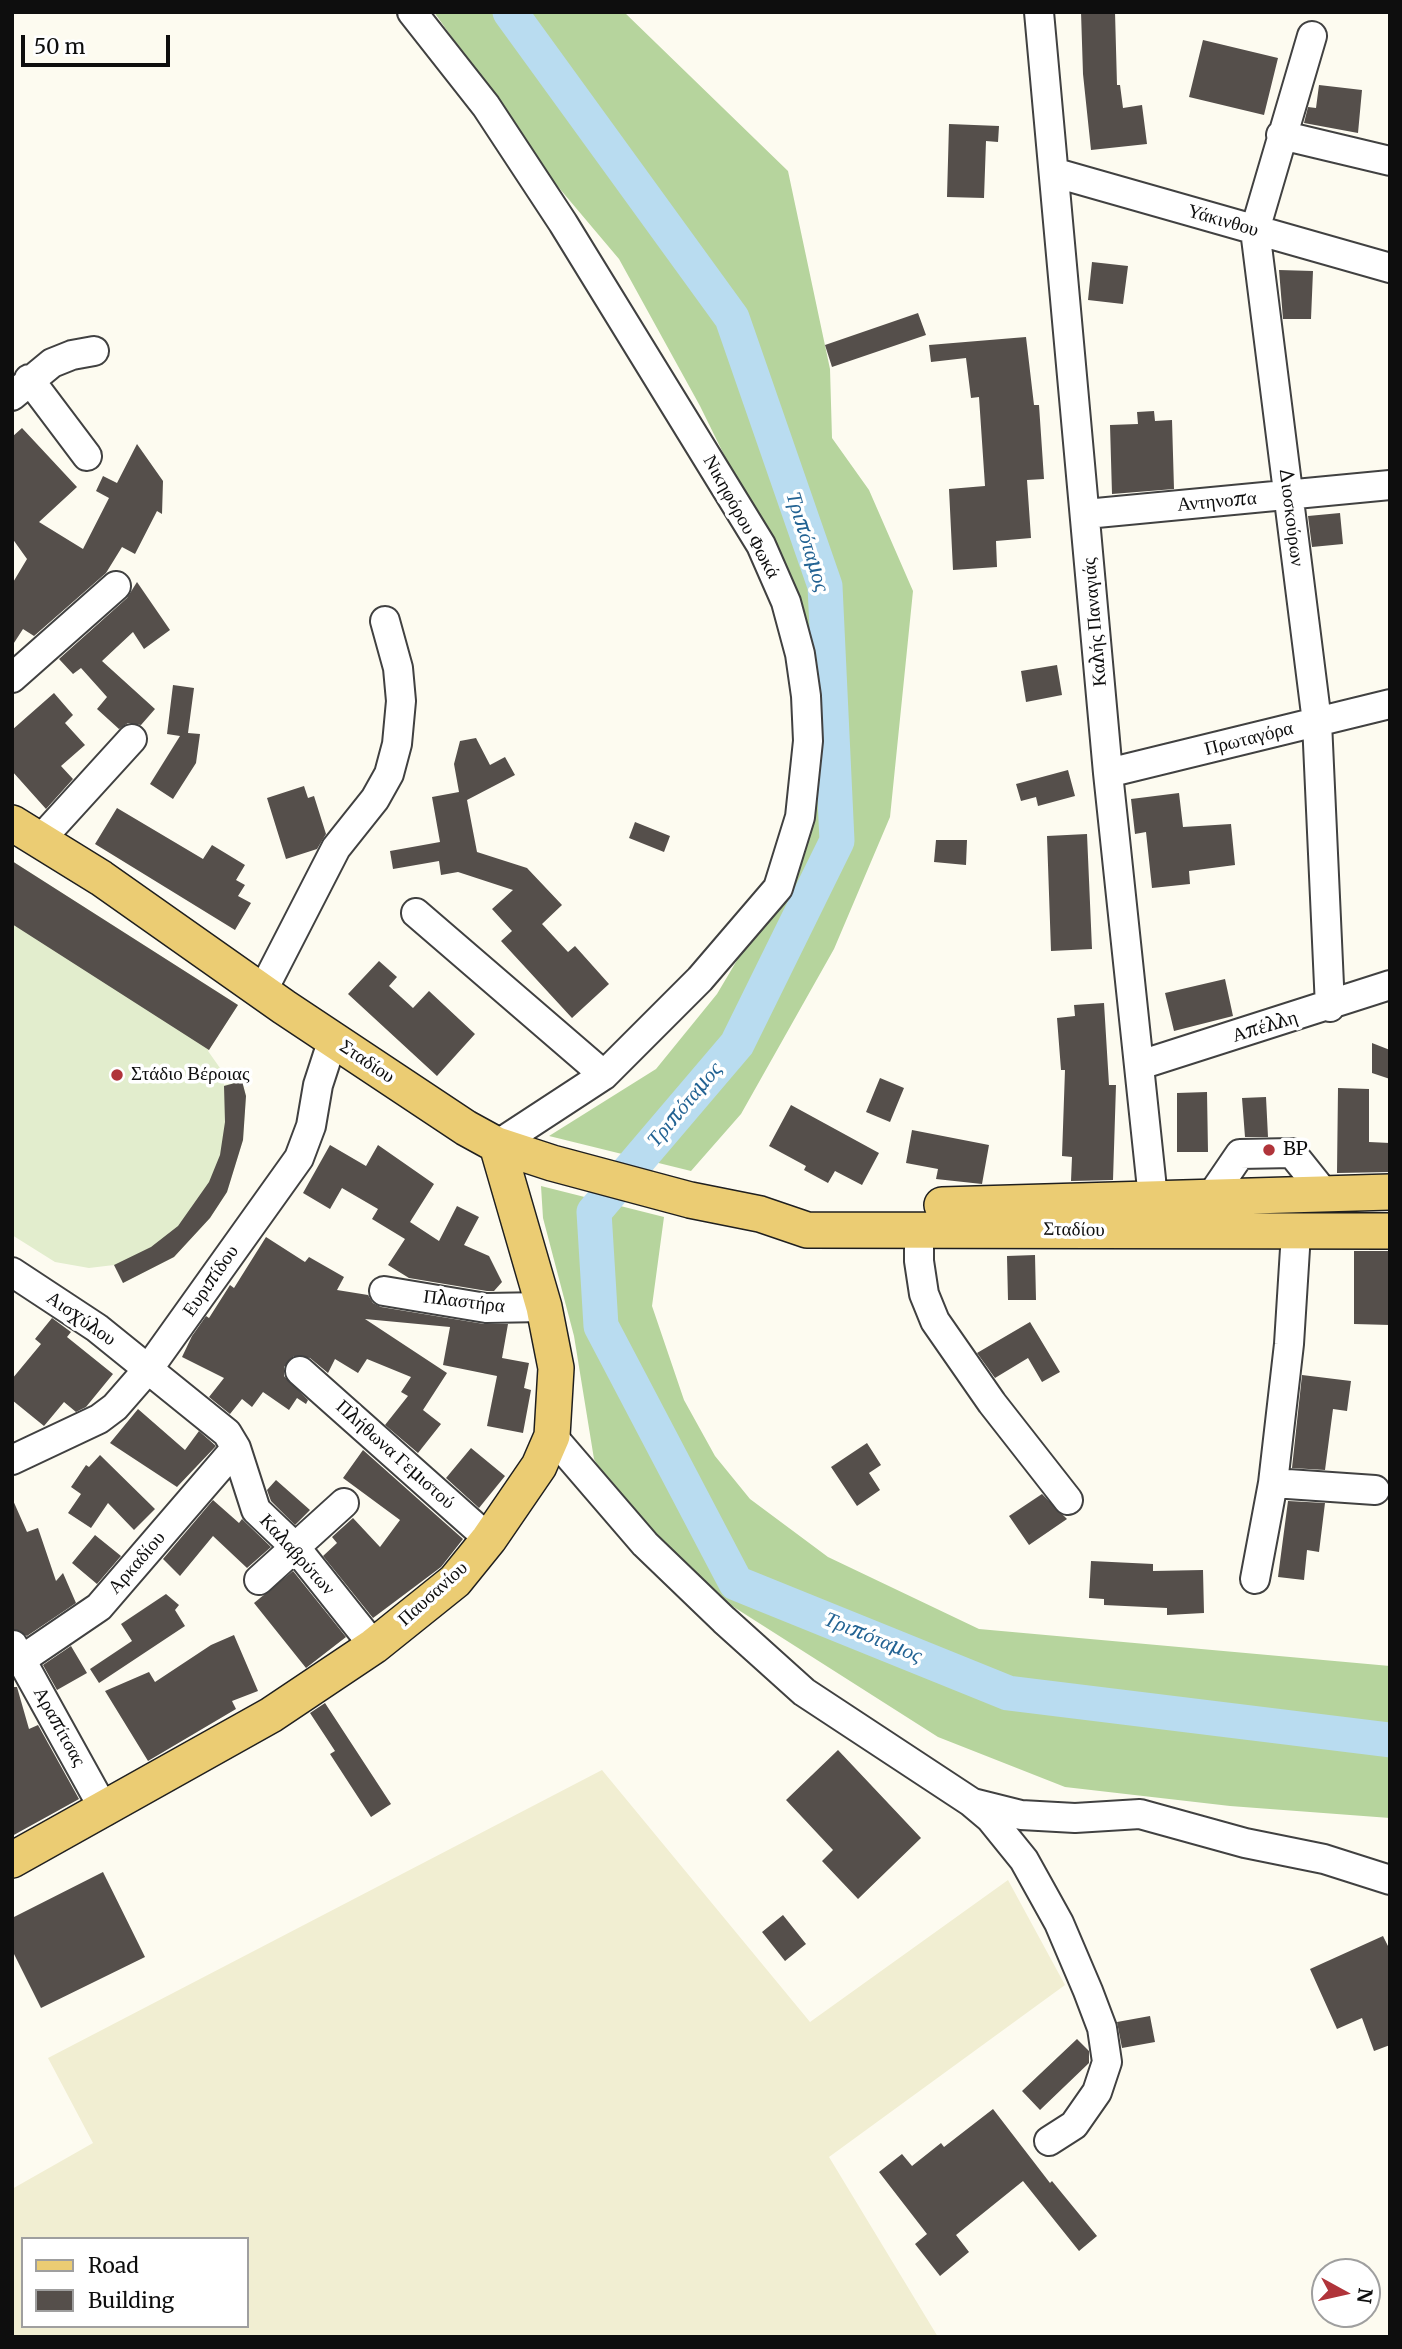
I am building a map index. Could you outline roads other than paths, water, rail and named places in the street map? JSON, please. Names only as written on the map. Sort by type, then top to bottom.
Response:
[{"type":"main road","name":"Σταδίου","points":[[26,832],[466,1128],[498,1144],[552,1163],[690,1200],[760,1214],[807,1230],[919,1229],[1154,1215],[1210,1198],[1390,1192]]},
{"type":"main road","name":"Παυσανίου","points":[[12,1860],[105,1811],[145,1783],[271,1715],[374,1646],[455,1581],[489,1539],[540,1466],[552,1437],[556,1368],[544,1307],[498,1144]]},
{"type":"main road","name":"Σταδίου","points":[[760,1214],[807,1209],[1154,1215],[1296,1233],[1390,1231]]},
{"type":"street","name":"Νικηφόρου Φωκά","points":[[412,12],[486,106],[761,545],[786,602],[800,654],[807,741],[800,817],[778,888],[700,979],[604,1075],[498,1144]]},
{"type":"street","name":"Καλής Παναγιάς","points":[[1039,12],[1056,173],[1108,773],[1154,1215]]},
{"type":"street","name":"Διοσκούρων","points":[[1311,36],[1255,230],[1317,722],[1329,1007]]},
{"type":"street","points":[[1281,135],[1390,161]]},
{"type":"street","name":"Υάκινθου","points":[[1056,173],[1390,268]]},
{"type":"street","points":[[88,456],[21,388],[52,363],[72,355],[94,351]]},
{"type":"street","name":"Αντηνοπα","points":[[1086,514],[1390,485]]},
{"type":"street","points":[[12,678],[116,586]]},
{"type":"street","points":[[263,990],[336,848],[375,799],[389,774],[397,744],[401,701],[398,667],[385,621]]},
{"type":"street","name":"Πρωταγόρα","points":[[1108,773],[1390,704]]},
{"type":"street","points":[[26,832],[132,740]]},
{"type":"street","points":[[416,913],[604,1075]]},
{"type":"street","name":"Απέλλη","points":[[1140,1065],[1329,1007],[1390,985]]},
{"type":"street","name":"Ευριπίδου","points":[[14,1456],[99,1419],[115,1407],[149,1368],[299,1158],[311,1126],[318,1086],[333,1039]]},
{"type":"street","points":[[919,1229],[919,1261],[924,1294],[935,1321],[992,1403],[1068,1500]]},
{"type":"street","points":[[1255,1579],[1273,1483],[1289,1344],[1296,1233]]},
{"type":"street","name":"Αισχύλου","points":[[12,1272],[149,1368]]},
{"type":"street","name":"Πλαστήρα","points":[[384,1291],[486,1307],[544,1307]]},
{"type":"street","name":"Καλαβρύτων","points":[[149,1368],[228,1433],[236,1448],[256,1510],[296,1548],[374,1646]]},
{"type":"street","name":"Πλήθωνα Γεμιστού","points":[[300,1371],[489,1539]]},
{"type":"street","points":[[552,1437],[645,1544],[804,1692],[971,1802],[990,1818],[1024,1860],[1059,1923],[1102,2028],[1107,2062],[1097,2092],[1074,2125],[1049,2141]]},
{"type":"street","name":"Αρκαδίου","points":[[17,1652],[99,1607],[236,1448]]},
{"type":"street","points":[[1273,1483],[1375,1490]]},
{"type":"street","points":[[260,1580],[344,1503]]},
{"type":"street","name":"Αραπίτσας","points":[[17,1652],[105,1811]]},
{"type":"street","points":[[971,1802],[1021,1815],[1075,1818],[1140,1814],[1245,1843],[1324,1860],[1390,1880]]},
{"type":"waterway","name":"Τριπόταμος","points":[[510,12],[732,318],[825,586],[837,841],[737,1044],[594,1212],[601,1326],[736,1583],[1008,1693],[1390,1740]]},
{"type":"place","name":"Στάδιο Βέροιας","points":[[117,1075]]},
{"type":"place","name":"BP","points":[[1269,1150]]}]
